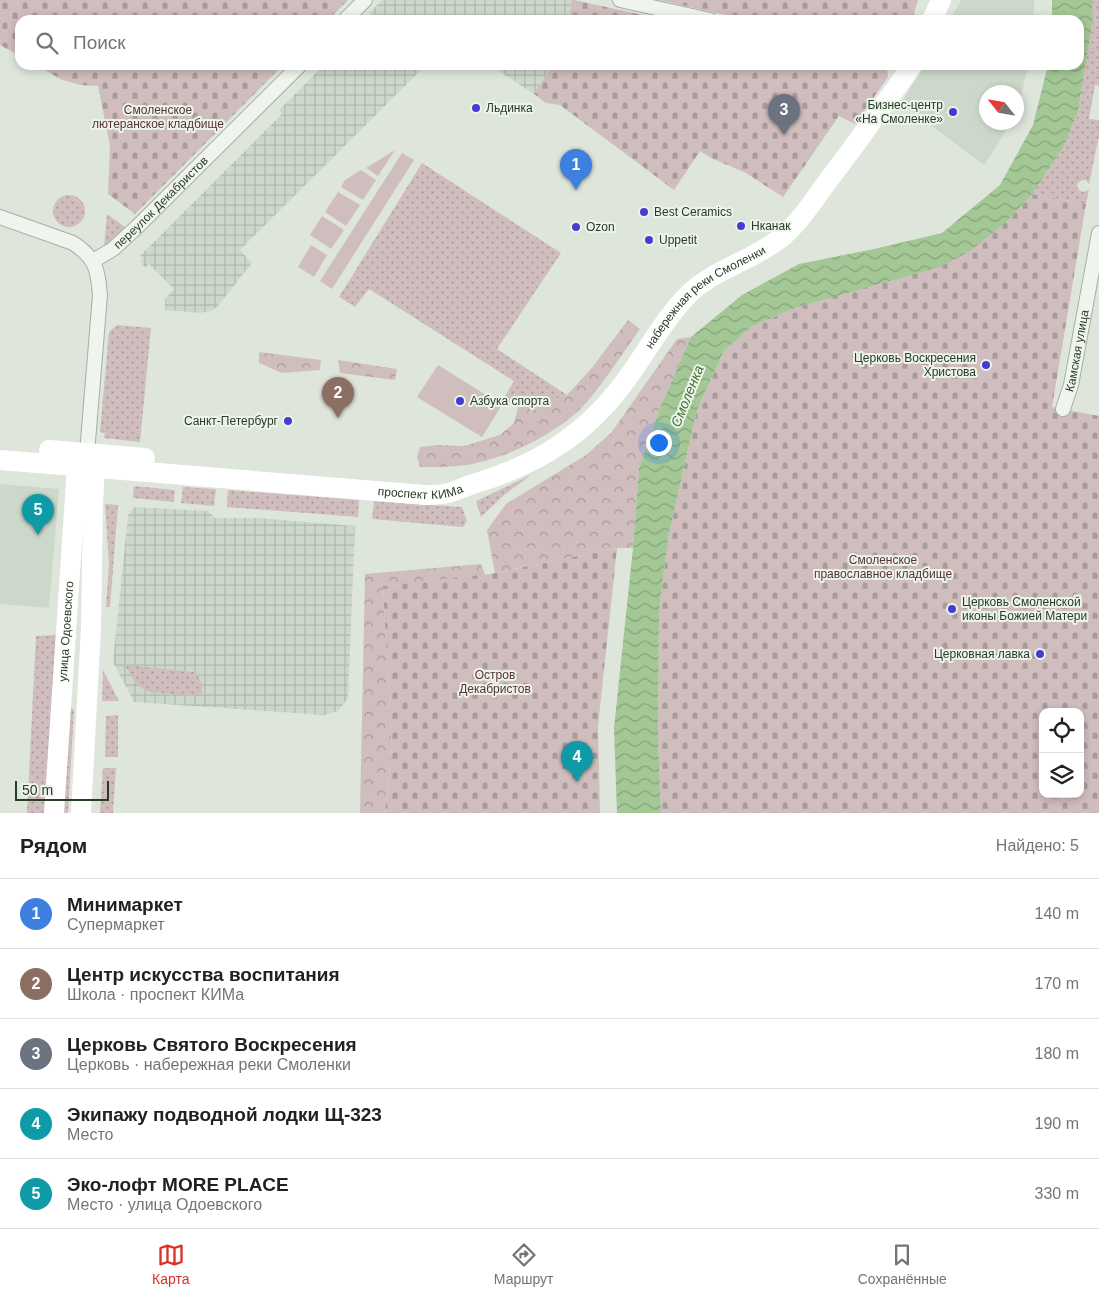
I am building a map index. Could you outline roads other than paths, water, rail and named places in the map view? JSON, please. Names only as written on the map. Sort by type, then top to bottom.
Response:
[{"type":"main road","points":[[934,15],[941,0]]},
{"type":"main road","name":"набережная реки Смоленки","points":[[465,486],[494,478],[522,467],[574,435],[594,417],[622,385],[686,296],[714,275],[768,246],[794,224],[843,162],[906,70]]},
{"type":"main road","name":"проспект КИМа","points":[[0,447],[86,462]]},
{"type":"main road","name":"проспект КИМа","points":[[0,460],[86,462],[419,481],[465,486]]},
{"type":"main road","name":"улица Одоевского","points":[[54,813],[62,698],[86,462]]},
{"type":"main road","name":"улица Одоевского","points":[[81,813],[91,628],[93,504],[86,462]]},
{"type":"main road","points":[[62,698],[87,700]]},
{"type":"street","points":[[350,15],[365,0]]},
{"type":"street","points":[[620,0],[688,15]]},
{"type":"street","name":"переулок Декабристов","points":[[93,261],[113,249],[138,226],[295,70]]},
{"type":"street","points":[[0,217],[73,243],[84,250],[93,261]]},
{"type":"street","name":"Камская улица","points":[[1063,409],[1071,385],[1099,233]]},
{"type":"street","name":"улица Одоевского","points":[[86,462],[100,295],[98,277],[93,261]]},
{"type":"water","name":"Смоленка","points":[[1052,0],[1092,0],[1093,19],[1078,111],[1065,144],[1032,194],[1006,222],[970,251],[940,267],[797,307],[751,327],[724,351],[697,410],[669,533],[659,609],[658,738],[661,813],[617,813],[614,728],[633,548],[639,468],[660,408],[691,337],[742,295],[799,264],[942,233],[1000,185],[1033,125],[1047,70],[1084,70],[1084,15],[1052,15]]},
{"type":"place","name":"Льдинка","points":[[476,108]]},
{"type":"place","name":"Бизнес-центр «На Смоленке»","points":[[953,112]]},
{"type":"place","name":"Церковь Святого Воскресения","points":[[784,135]]},
{"type":"place","name":"Минимаркет","points":[[576,190]]},
{"type":"place","name":"Best Ceramics","points":[[644,212]]},
{"type":"place","name":"Нканак","points":[[741,226]]},
{"type":"place","name":"Ozon","points":[[576,227]]},
{"type":"place","name":"Uppetit","points":[[649,240]]},
{"type":"place","name":"Церковь Воскресения Христова","points":[[986,365]]},
{"type":"place","name":"Азбука спорта","points":[[460,401]]},
{"type":"place","name":"Центр искусства воспитания","points":[[338,418]]},
{"type":"place","name":"Санкт-Петербург","points":[[288,421]]},
{"type":"place","name":"Эко-лофт MORE PLACE","points":[[38,535]]},
{"type":"place","name":"Церковь Смоленской иконы Божией Матери","points":[[952,609]]},
{"type":"place","name":"Церковная лавка","points":[[1040,654]]},
{"type":"place","name":"Экипажу подводной лодки Щ-323","points":[[577,782]]},
{"type":"park label","name":"Смоленское лютеранское кладбище","points":[[158,117]]},
{"type":"park label","name":"Смоленское православное кладбище","points":[[883,567]]},
{"type":"park label","name":"Остров Декабристов","points":[[495,682]]}]
